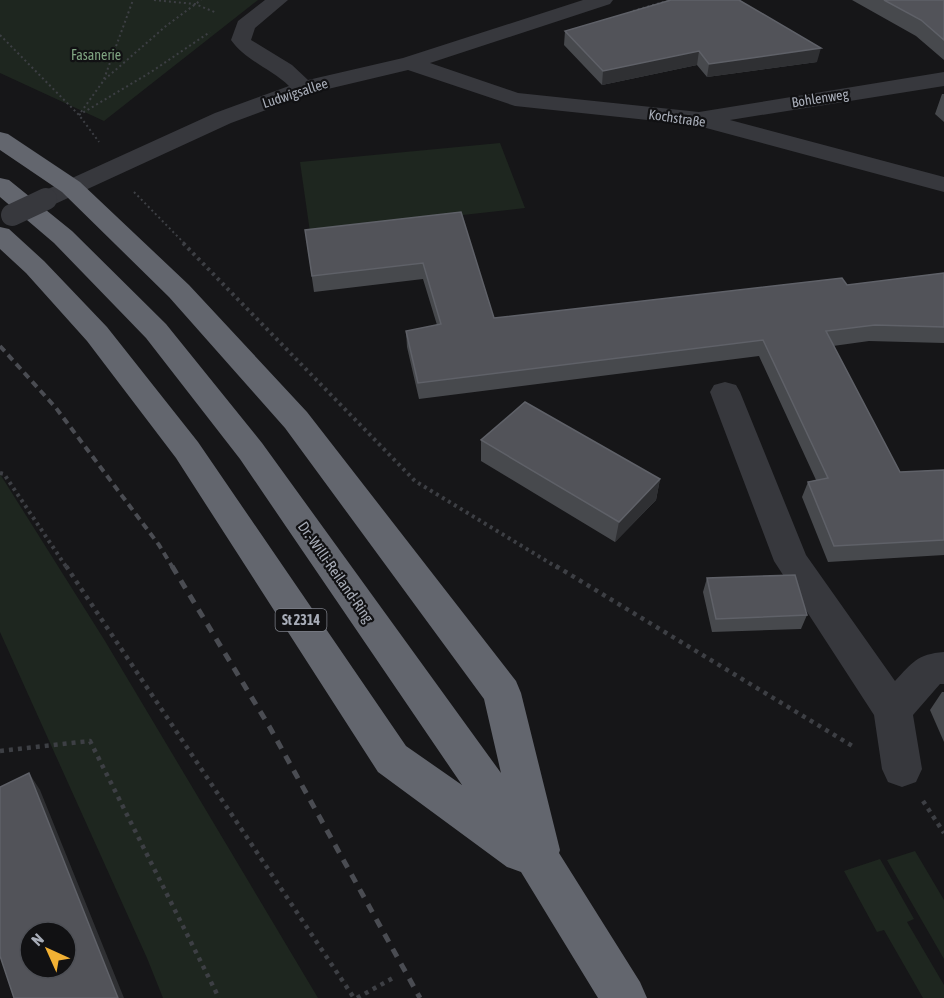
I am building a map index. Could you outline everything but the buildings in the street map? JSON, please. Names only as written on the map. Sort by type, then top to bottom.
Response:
[{"type":"highway","points":[[0,139],[59,193]]},
{"type":"highway","name":"St 2314","points":[[59,193],[179,291],[296,420],[502,693],[543,867]]},
{"type":"highway","name":"St 2314","points":[[3,214],[35,267],[97,334],[188,450],[392,759],[543,867]]},
{"type":"highway","name":"Dr.-Willi-Reiland-Ring","points":[[3,214],[63,237],[156,331],[251,451],[543,867],[624,998]]},
{"type":"street","points":[[278,0],[245,25],[241,40],[253,52],[284,70],[304,88]]},
{"type":"street","name":"Ludwigsallee","points":[[3,214],[59,193],[223,118],[304,88],[408,63],[603,0]]},
{"type":"street","name":"Kochstraße","points":[[408,63],[515,99],[696,118],[944,185]]},
{"type":"street","name":"Bohlenweg","points":[[696,118],[944,78]]},
{"type":"street","points":[[725,392],[791,561],[893,710],[902,769]]},
{"type":"street","points":[[893,710],[930,669],[944,668]]},
{"type":"path","points":[[104,80],[134,0]]},
{"type":"path","points":[[154,0],[195,4]]},
{"type":"path","points":[[194,0],[195,4]]},
{"type":"path","points":[[79,115],[104,80],[166,26],[201,0]]},
{"type":"path","points":[[79,115],[152,72],[210,32]]},
{"type":"path","points":[[0,35],[79,115]]},
{"type":"path","points":[[109,170],[141,197],[416,481],[855,747],[902,769]]},
{"type":"path","points":[[0,473],[4,474],[11,484],[356,998],[393,978]]},
{"type":"path","points":[[0,751],[90,741],[219,998]]},
{"type":"green space","name":"Fasanerie","points":[[0,0],[258,0],[104,121],[0,73]]},
{"type":"green space","points":[[500,143],[525,208],[310,232],[300,162]]},
{"type":"green space","points":[[0,474],[105,641],[318,998],[163,998],[0,632]]},
{"type":"green space","points":[[915,851],[944,900],[944,959],[887,860]]},
{"type":"green space","points":[[880,859],[914,919],[907,922],[944,985],[944,998],[923,998],[884,930],[877,932],[844,871]]},
{"type":"railway","points":[[0,346],[56,408],[159,545],[173,568]]},
{"type":"railway","points":[[172,566],[269,726],[420,998]]}]
